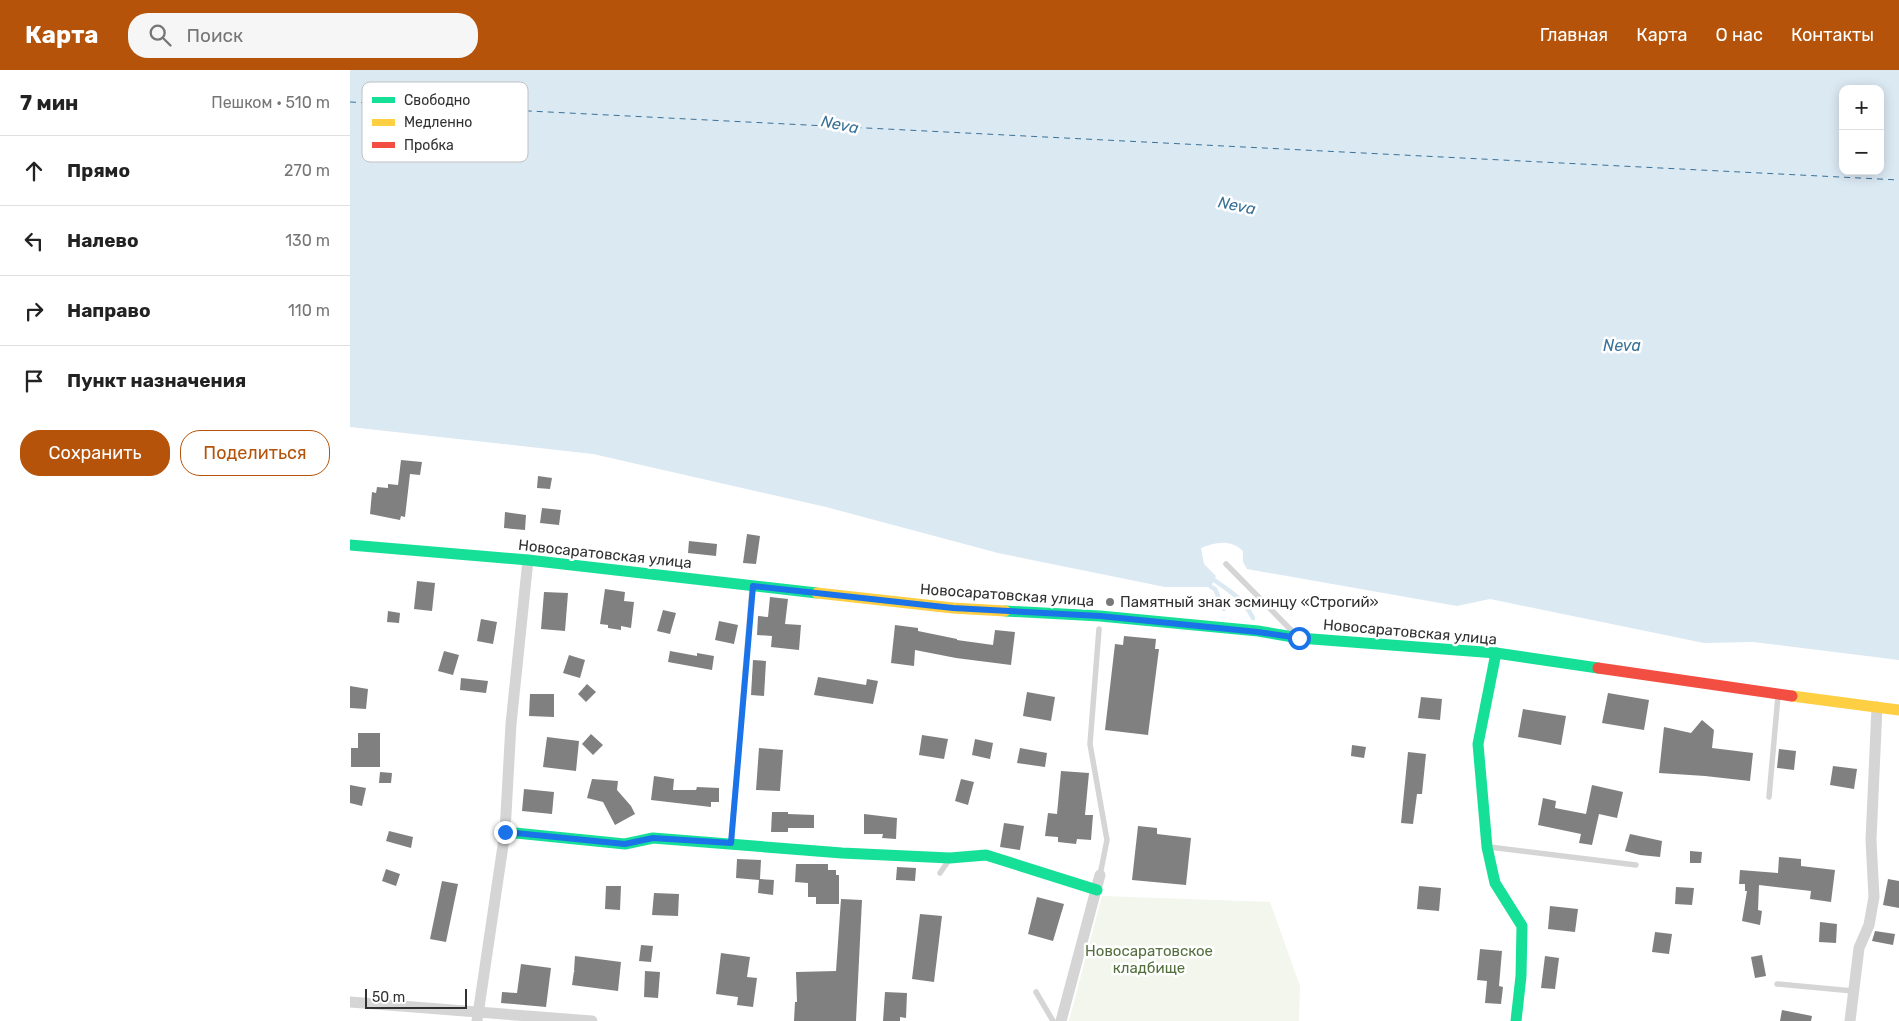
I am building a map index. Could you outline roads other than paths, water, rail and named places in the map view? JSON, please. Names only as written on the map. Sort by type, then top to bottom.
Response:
[{"type":"street","name":"Новосаратовская улица","points":[[350,545],[528,560],[953,608],[1100,616],[1299,638],[1496,654],[1899,710]]},
{"type":"street","points":[[478,1017],[505,832],[511,724],[528,560]]},
{"type":"street","points":[[1496,654],[1478,744],[1487,847],[1495,883],[1522,926],[1521,976],[1516,1021]]},
{"type":"street","points":[[1850,1021],[1859,948],[1869,925],[1874,897],[1871,840],[1877,707]]},
{"type":"street","points":[[505,832],[625,844],[653,838],[842,853],[950,858],[986,855],[1097,890]]},
{"type":"street","points":[[1061,1021],[1100,875]]},
{"type":"street","points":[[350,1002],[478,1017],[592,1021]]},
{"type":"lane","points":[[1226,564],[1299,638]]},
{"type":"lane","points":[[731,843],[753,586]]},
{"type":"lane","points":[[1099,629],[1090,744],[1107,840],[1100,875]]},
{"type":"lane","points":[[1769,797],[1778,694]]},
{"type":"lane","points":[[1487,847],[1636,865]]},
{"type":"lane","points":[[940,873],[950,858]]},
{"type":"lane","points":[[1777,984],[1853,991]]},
{"type":"lane","points":[[1036,992],[1053,1021]]},
{"type":"water","name":"Neva","points":[[350,70],[1899,70],[1899,660],[1753,642],[1704,643],[1490,599],[1457,606],[1247,569],[1243,562],[1243,551],[1228,543],[1217,543],[1201,548],[1204,564],[1216,576],[1211,587],[1165,587],[998,553],[826,507],[593,454],[350,427]]},
{"type":"waterway","points":[[1214,580],[1236,596],[1245,605],[1253,618]]},
{"type":"waterway","points":[[1211,587],[1215,589],[1224,609]]},
{"type":"place","name":"Памятный знак эсминцу «Строгий»","points":[[1110,602]]},
{"type":"park label","name":"Новосаратовское кладбище","points":[[1149,960]]}]
